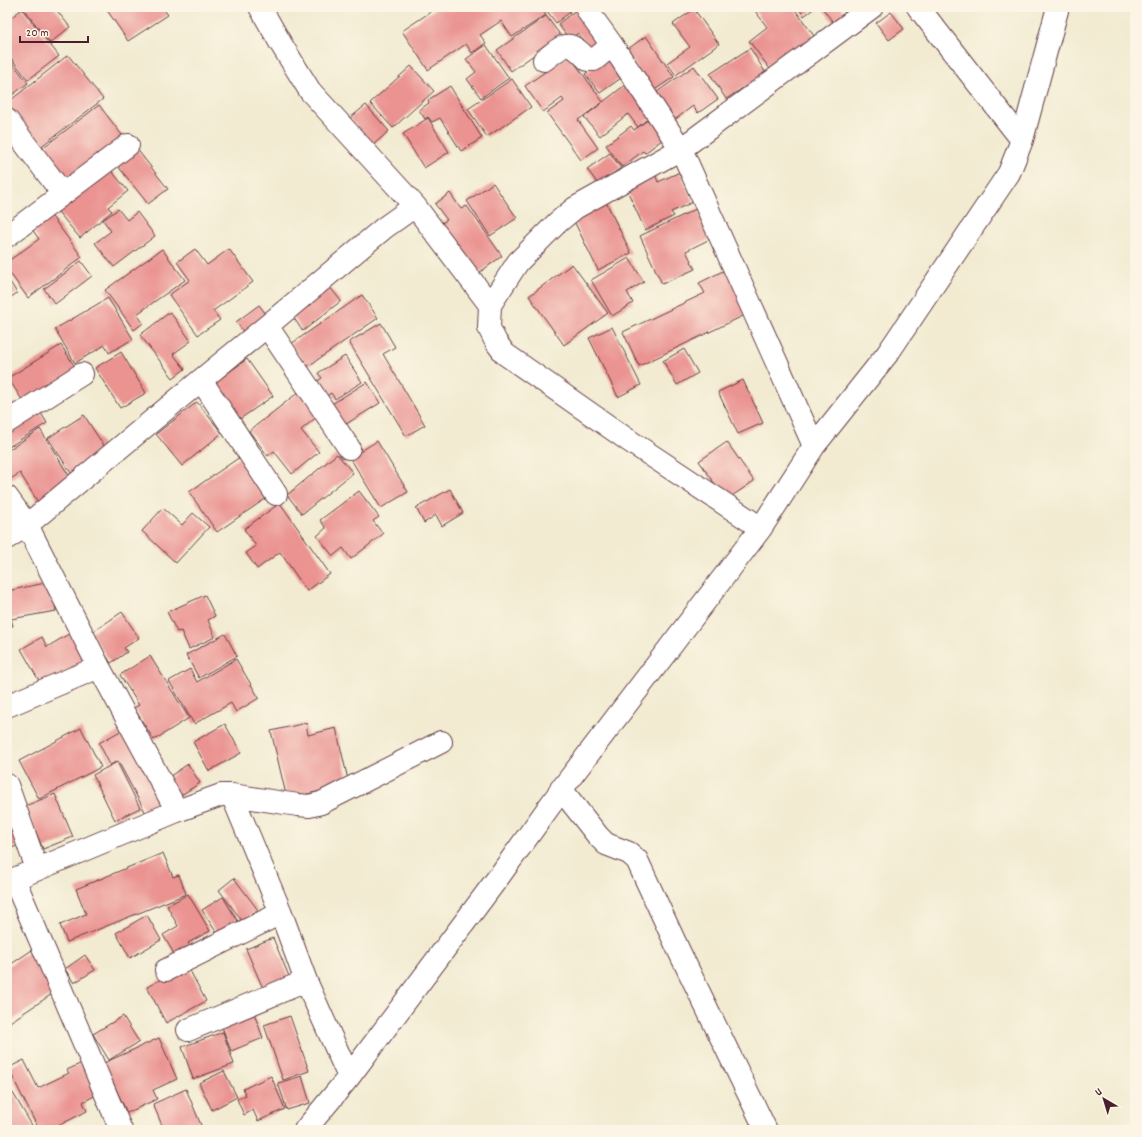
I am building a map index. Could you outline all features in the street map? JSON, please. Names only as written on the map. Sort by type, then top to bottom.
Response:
[{"type":"street","points":[[260,7],[310,91],[415,206],[490,305]]},
{"type":"street","points":[[586,7],[681,149],[814,446]]},
{"type":"street","points":[[761,528],[628,440],[506,354],[496,342],[489,328],[490,305],[518,262],[558,222],[575,208],[681,149],[872,7]]},
{"type":"street","points":[[918,7],[1022,140]]},
{"type":"street","points":[[305,1130],[349,1076],[563,788],[761,528],[814,446],[888,353],[1009,173],[1022,140],[1058,7]]},
{"type":"street","points":[[544,60],[562,46],[566,45],[576,48],[588,60],[594,60],[612,45]]},
{"type":"street","points":[[7,120],[63,194]]},
{"type":"street","points":[[7,236],[128,145]]},
{"type":"street","points":[[7,538],[27,525],[384,228],[415,206]]},
{"type":"street","points":[[267,326],[349,448]]},
{"type":"street","points":[[7,422],[82,374]]},
{"type":"street","points":[[201,380],[276,494]]},
{"type":"street","points":[[7,497],[27,525],[99,667],[177,810]]},
{"type":"street","points":[[7,706],[99,667]]},
{"type":"street","points":[[121,1130],[10,881],[177,810],[221,795],[232,794],[309,806],[321,803],[441,742]]},
{"type":"street","points":[[7,785],[37,869]]},
{"type":"street","points":[[563,788],[598,836],[606,844],[629,853],[637,860],[679,951],[766,1130]]},
{"type":"street","points":[[232,794],[306,981],[349,1076]]},
{"type":"street","points":[[166,970],[280,913]]},
{"type":"street","points":[[188,1030],[306,981]]},
{"type":"building","points":[[22,7],[54,7],[70,27],[50,43]]},
{"type":"building","points":[[105,7],[162,7],[168,15],[128,41]]},
{"type":"building","points":[[438,7],[540,7],[546,15],[512,37],[501,21],[480,35],[486,43],[472,53],[466,44],[428,70],[402,31]]},
{"type":"building","points":[[544,7],[566,7],[570,12],[556,23]]},
{"type":"building","points":[[761,7],[793,7],[817,40],[773,73],[749,41],[767,27],[755,11]]},
{"type":"building","points":[[798,7],[816,7],[804,16]]},
{"type":"building","points":[[826,7],[841,7],[848,16],[836,26],[823,9]]},
{"type":"building","points":[[22,9],[59,56],[28,80],[7,53],[7,18],[8,20]]},
{"type":"building","points":[[577,9],[607,42],[594,53],[578,33],[570,40],[558,24]]},
{"type":"building","points":[[694,9],[719,44],[676,75],[667,63],[690,47],[673,24]]},
{"type":"building","points":[[891,12],[904,29],[889,40],[876,23]]},
{"type":"building","points":[[546,16],[561,36],[511,71],[497,50]]},
{"type":"building","points":[[646,36],[674,77],[653,91],[625,51]]},
{"type":"building","points":[[486,45],[509,78],[481,98],[467,79],[476,72],[466,59]]},
{"type":"building","points":[[750,48],[769,78],[750,91],[746,86],[726,99],[710,74]]},
{"type":"building","points":[[613,53],[628,73],[600,93],[585,74]]},
{"type":"building","points":[[68,55],[103,99],[35,151],[7,115],[7,103]]},
{"type":"building","points":[[569,55],[603,102],[629,82],[654,114],[638,127],[628,114],[600,136],[584,117],[602,103],[578,120],[598,148],[581,160],[547,113],[564,101],[562,98],[543,112],[525,86]]},
{"type":"building","points":[[7,56],[28,83],[7,99]]},
{"type":"building","points":[[411,66],[434,91],[393,128],[370,103]]},
{"type":"building","points":[[694,66],[718,99],[698,113],[693,106],[673,121],[654,94]]},
{"type":"building","points":[[512,79],[531,107],[487,137],[468,109]]},
{"type":"building","points":[[450,86],[482,138],[461,151],[440,118],[432,122],[428,117],[425,119],[419,110],[429,103],[428,100]]},
{"type":"building","points":[[99,105],[125,139],[62,187],[36,153]]},
{"type":"building","points":[[366,105],[389,131],[373,145],[350,118]]},
{"type":"building","points":[[653,116],[667,136],[645,153],[643,151],[622,167],[606,145],[631,126],[634,130]]},
{"type":"building","points":[[428,118],[449,152],[424,168],[403,134]]},
{"type":"building","points":[[133,144],[168,189],[148,204],[113,160]]},
{"type":"building","points":[[610,153],[621,168],[598,184],[587,169]]},
{"type":"building","points":[[106,164],[128,191],[108,207],[112,211],[80,238],[54,207]]},
{"type":"building","points":[[680,172],[693,202],[671,212],[674,216],[645,230],[626,188],[655,174],[658,182]]},
{"type":"building","points":[[493,183],[517,218],[490,236],[467,201]]},
{"type":"building","points":[[450,193],[461,209],[467,206],[502,256],[476,275],[440,224],[447,220],[435,204]]},
{"type":"building","points":[[606,202],[631,253],[598,270],[573,219]]},
{"type":"building","points":[[698,208],[712,238],[686,251],[695,269],[662,284],[640,236]]},
{"type":"building","points":[[118,209],[127,220],[137,212],[155,236],[114,267],[95,243],[111,231],[103,220]]},
{"type":"building","points":[[50,214],[82,257],[28,298],[7,269],[7,262],[39,239],[31,228]]},
{"type":"building","points":[[162,249],[185,280],[137,314],[143,323],[134,330],[105,290]]},
{"type":"building","points":[[195,249],[207,265],[229,249],[253,282],[213,311],[220,320],[198,335],[169,295],[190,280],[177,262]]},
{"type":"building","points":[[629,258],[644,282],[627,292],[633,303],[612,316],[591,280]]},
{"type":"building","points":[[81,261],[92,276],[55,304],[44,289]]},
{"type":"building","points":[[572,264],[608,313],[564,345],[529,296]]},
{"type":"building","points":[[727,269],[749,313],[639,366],[623,332],[705,293],[699,283]]},
{"type":"building","points":[[7,277],[17,293],[7,300]]},
{"type":"building","points":[[325,281],[341,301],[303,331],[288,310]]},
{"type":"building","points":[[362,295],[378,318],[307,367],[291,344]]},
{"type":"building","points":[[108,298],[133,339],[109,353],[105,345],[75,363],[55,329]]},
{"type":"building","points":[[259,305],[269,318],[246,335],[236,322]]},
{"type":"building","points":[[170,312],[191,341],[173,354],[185,369],[173,378],[140,335]]},
{"type":"building","points":[[381,323],[395,347],[383,354],[425,425],[406,436],[349,342]]},
{"type":"building","points":[[612,327],[641,385],[618,397],[589,338]]},
{"type":"building","points":[[61,345],[79,373],[26,406],[8,378]]},
{"type":"building","points":[[684,349],[698,373],[677,385],[663,361]]},
{"type":"building","points":[[121,352],[146,393],[120,408],[95,368]]},
{"type":"building","points":[[345,356],[362,382],[335,399],[331,393],[325,397],[316,382],[322,378],[318,373]]},
{"type":"building","points":[[247,359],[273,396],[237,421],[211,385]]},
{"type":"building","points":[[743,380],[763,423],[738,434],[718,392]]},
{"type":"building","points":[[367,382],[380,403],[343,426],[330,405]]},
{"type":"building","points":[[300,391],[319,415],[301,430],[319,452],[292,474],[274,451],[268,456],[249,431]]},
{"type":"building","points":[[7,395],[18,412],[7,419]]},
{"type":"building","points":[[197,402],[222,433],[182,466],[156,434]]},
{"type":"building","points":[[36,405],[47,423],[7,448],[7,423]]},
{"type":"building","points":[[84,415],[109,454],[73,476],[48,438]]},
{"type":"building","points":[[40,429],[73,482],[39,504],[20,473],[9,480],[7,476],[7,451]]},
{"type":"building","points":[[377,441],[408,492],[381,508],[350,458]]},
{"type":"building","points":[[727,442],[754,481],[726,500],[699,461]]},
{"type":"building","points":[[337,454],[353,473],[302,514],[287,495]]},
{"type":"building","points":[[240,457],[268,497],[217,532],[189,492]]},
{"type":"building","points":[[450,489],[463,513],[442,526],[436,515],[424,523],[416,508]]},
{"type":"building","points":[[359,491],[379,517],[373,521],[383,534],[351,559],[343,548],[333,556],[317,536],[326,528],[320,520]]},
{"type":"building","points":[[280,503],[330,574],[307,591],[280,552],[257,569],[246,553],[256,546],[244,529]]},
{"type":"building","points":[[163,508],[182,525],[193,513],[209,527],[176,563],[142,531]]},
{"type":"building","points":[[50,582],[56,611],[11,619],[13,626],[7,627],[7,591]]},
{"type":"building","points":[[205,595],[215,616],[208,620],[215,637],[189,649],[181,631],[177,632],[167,612]]},
{"type":"building","points":[[122,612],[139,638],[124,648],[127,652],[111,663],[91,633]]},
{"type":"building","points":[[72,632],[87,660],[42,686],[21,649],[42,637],[47,647]]},
{"type":"building","points":[[225,634],[237,656],[199,678],[186,655]]},
{"type":"building","points":[[150,656],[189,718],[154,740],[134,708],[139,705],[120,675]]},
{"type":"building","points":[[236,659],[259,698],[236,712],[231,703],[194,724],[169,681],[190,669],[197,682]]},
{"type":"building","points":[[306,723],[308,735],[336,728],[349,784],[287,799],[271,731]]},
{"type":"building","points":[[225,724],[241,753],[209,771],[193,742]]},
{"type":"building","points":[[81,728],[101,767],[39,799],[19,761]]},
{"type":"building","points":[[124,729],[167,809],[149,819],[118,761],[110,765],[99,743]]},
{"type":"building","points":[[117,762],[140,808],[115,820],[93,775]]},
{"type":"building","points":[[188,764],[200,783],[175,799],[163,781]]},
{"type":"building","points":[[55,794],[73,837],[43,849],[25,806]]},
{"type":"building","points":[[12,826],[19,845],[7,850],[7,828]]},
{"type":"building","points":[[163,853],[173,877],[179,875],[186,894],[67,942],[60,925],[86,914],[76,889]]},
{"type":"building","points":[[234,878],[258,910],[243,922],[219,890]]},
{"type":"building","points":[[188,894],[210,931],[188,943],[192,950],[177,959],[163,935],[178,926],[167,906]]},
{"type":"building","points":[[223,897],[242,928],[222,941],[202,910]]},
{"type":"building","points":[[147,915],[161,940],[130,958],[116,933]]},
{"type":"building","points":[[273,938],[291,981],[265,993],[246,949]]},
{"type":"building","points":[[32,950],[58,990],[7,1024],[7,967]]},
{"type":"building","points":[[85,955],[95,970],[74,983],[65,969]]},
{"type":"building","points":[[187,965],[206,1001],[166,1023],[147,987]]},
{"type":"building","points":[[253,1011],[263,1038],[231,1051],[221,1024]]},
{"type":"building","points":[[123,1016],[139,1042],[109,1060],[93,1034]]},
{"type":"building","points":[[290,1016],[309,1071],[283,1080],[264,1025]]},
{"type":"building","points":[[223,1032],[234,1064],[193,1079],[182,1047]]},
{"type":"building","points":[[159,1038],[177,1079],[153,1090],[157,1099],[127,1113],[104,1063]]},
{"type":"building","points":[[24,1060],[38,1088],[69,1073],[67,1070],[86,1061],[102,1092],[83,1102],[87,1111],[50,1130],[39,1130],[8,1068]]},
{"type":"building","points":[[7,1070],[12,1079],[7,1083]]},
{"type":"building","points":[[224,1071],[237,1097],[212,1110],[199,1083]]},
{"type":"building","points":[[271,1076],[285,1109],[258,1121],[253,1110],[244,1115],[237,1099],[246,1095],[243,1089]]},
{"type":"building","points":[[302,1076],[310,1103],[287,1110],[278,1083]]},
{"type":"building","points":[[186,1089],[203,1130],[164,1130],[153,1104]]},
{"type":"building","points":[[13,1093],[33,1127],[28,1130],[7,1130],[7,1096]]}]
